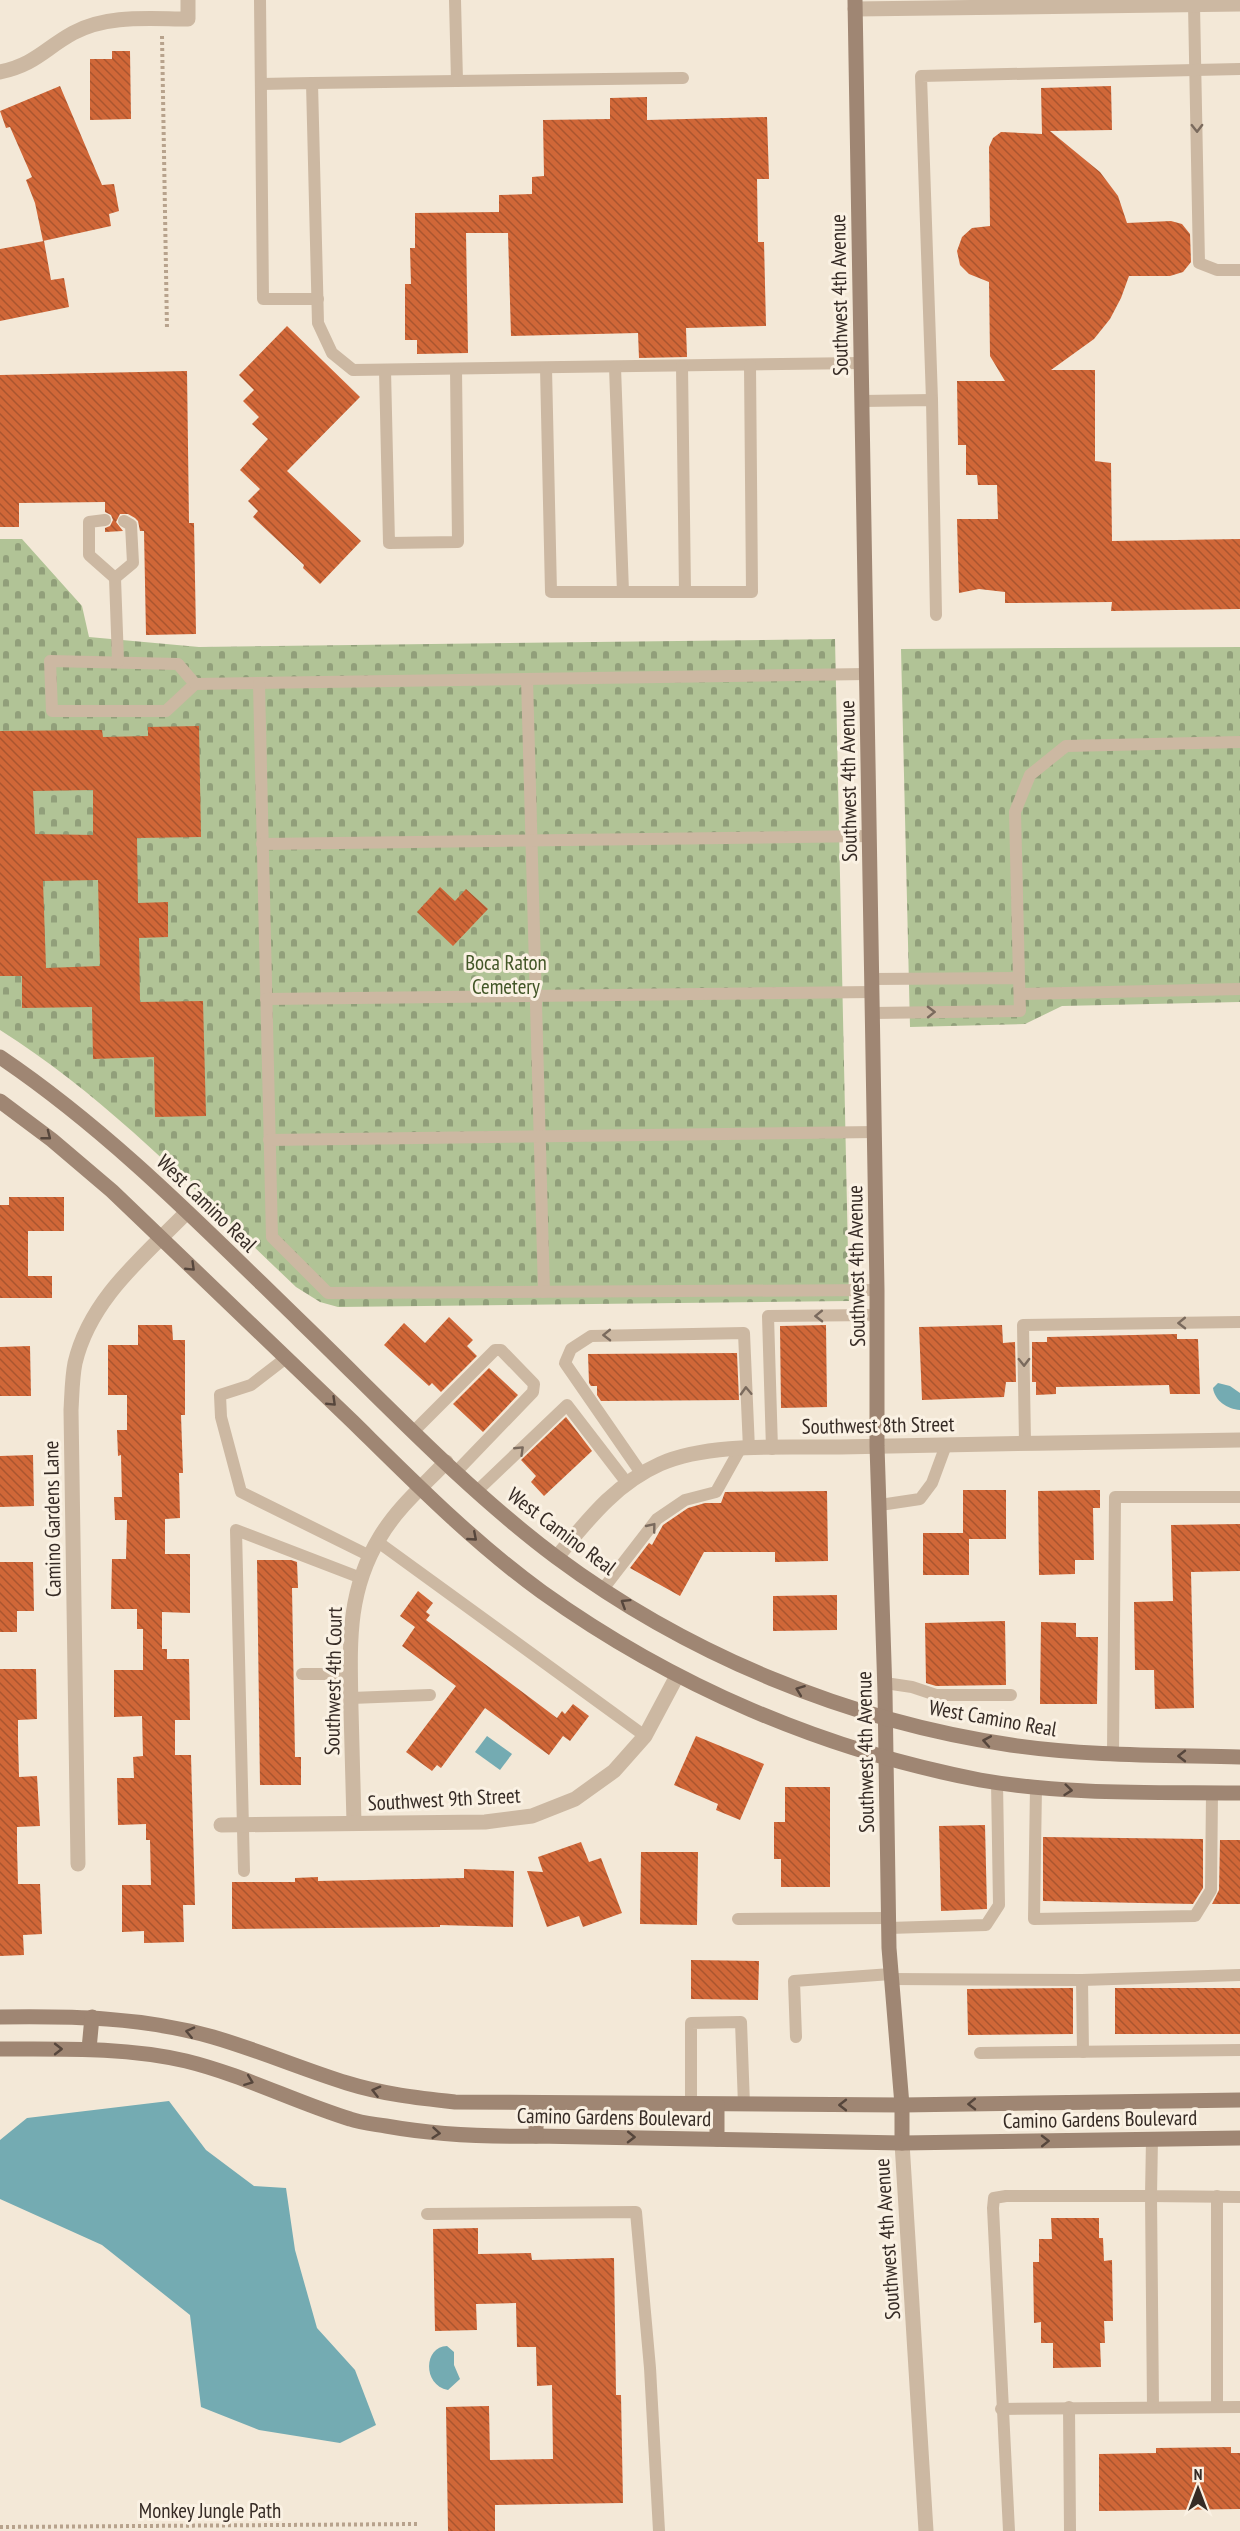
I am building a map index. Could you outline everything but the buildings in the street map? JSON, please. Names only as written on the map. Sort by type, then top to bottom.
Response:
[{"type":"street","points":[[0,72],[18,68],[38,59],[74,33],[96,24],[120,20],[188,19],[188,0]]},
{"type":"street","points":[[855,5],[1240,4]]},
{"type":"street","name":"Southwest 4th Avenue","points":[[855,5],[878,1290],[878,1446],[889,1923],[902,2105],[902,2143],[926,2531]]},
{"type":"street","name":"West Camino Real","points":[[0,1057],[96,1128],[187,1212],[477,1491],[557,1557],[603,1589],[677,1634],[744,1667],[824,1699],[885,1718],[954,1735],[1009,1745],[1113,1754],[1240,1757]]},
{"type":"street","points":[[0,1101],[95,1176],[478,1541],[540,1590],[605,1634],[677,1676],[784,1724],[886,1758],[944,1772],[997,1782],[1076,1791],[1240,1794]]},
{"type":"street","name":"Camino Gardens Lane","points":[[78,1864],[71,1410],[75,1364],[85,1334],[101,1304],[129,1269],[187,1212]]},
{"type":"street","name":"Southwest 8th Street","points":[[557,1557],[606,1500],[641,1473],[683,1456],[705,1452],[744,1449],[1240,1440]]},
{"type":"street","name":"Southwest 4th Court","points":[[354,1823],[351,1624],[361,1578],[370,1556],[395,1516],[421,1488],[452,1466]]},
{"type":"street","name":"Southwest 9th Street","points":[[221,1825],[485,1822],[532,1816],[575,1798],[614,1772],[645,1736],[677,1676]]},
{"type":"street","name":"Camino Gardens Boulevard","points":[[0,2017],[92,2017],[135,2021],[212,2037],[347,2084],[393,2095],[454,2102],[902,2105],[1240,2100]]},
{"type":"street","points":[[89,2049],[92,2017]]},
{"type":"street","name":"Camino Gardens Boulevard","points":[[0,2049],[89,2049],[186,2061],[234,2075],[351,2120],[418,2132],[482,2137],[902,2143],[1240,2138]]},
{"type":"street","points":[[536,2104],[536,2136]]},
{"type":"street","points":[[717,2105],[717,2139]]},
{"type":"lane","points":[[260,0],[263,299],[318,299]]},
{"type":"lane","points":[[454,0],[457,81]]},
{"type":"lane","points":[[1194,5],[1199,263],[1217,270],[1240,270]]},
{"type":"lane","points":[[936,615],[932,400],[921,76],[1240,69]]},
{"type":"lane","points":[[261,84],[683,78]]},
{"type":"lane","points":[[312,83],[318,323],[332,353],[352,370],[861,363]]},
{"type":"lane","points":[[546,368],[551,592],[752,592],[750,365]]},
{"type":"lane","points":[[682,366],[685,592]]},
{"type":"lane","points":[[615,367],[622,592]]},
{"type":"lane","points":[[385,370],[389,543],[458,542],[456,369]]},
{"type":"lane","points":[[862,401],[932,400]]},
{"type":"lane","points":[[105,520],[89,522],[89,555],[115,578],[118,662]]},
{"type":"lane","points":[[115,578],[133,563],[131,525],[124,520]]},
{"type":"lane","points":[[195,684],[178,664],[51,661],[52,711],[166,711],[195,684],[867,674]]},
{"type":"lane","points":[[527,679],[544,1292]]},
{"type":"lane","points":[[259,684],[272,1237],[328,1293],[878,1290]]},
{"type":"lane","points":[[873,1013],[1020,1011],[1015,812],[1030,775],[1066,746],[1240,742]]},
{"type":"lane","points":[[262,844],[869,836]]},
{"type":"lane","points":[[266,999],[535,996],[872,986],[1019,978]]},
{"type":"lane","points":[[1020,994],[1240,989]]},
{"type":"lane","points":[[270,1140],[875,1132]]},
{"type":"lane","points":[[772,1449],[768,1316],[878,1315]]},
{"type":"lane","points":[[1025,1443],[1023,1325],[1240,1322]]},
{"type":"lane","points":[[603,1589],[657,1519],[685,1500],[717,1492],[744,1449],[744,1333],[591,1335],[571,1349],[566,1363],[641,1473]]},
{"type":"lane","points":[[414,1431],[495,1350],[501,1350],[534,1384],[533,1392],[452,1466]]},
{"type":"lane","points":[[286,1358],[251,1385],[220,1395],[221,1417],[241,1492],[370,1556]]},
{"type":"lane","points":[[477,1491],[567,1405],[627,1483]]},
{"type":"lane","points":[[880,1505],[920,1499],[932,1483],[946,1445]]},
{"type":"lane","points":[[1113,1754],[1115,1497],[1240,1497]]},
{"type":"lane","points":[[244,1871],[236,1530],[361,1578]]},
{"type":"lane","points":[[378,1542],[645,1736]]},
{"type":"lane","points":[[302,1674],[351,1674]]},
{"type":"lane","points":[[885,1683],[912,1687],[936,1695],[1011,1695]]},
{"type":"lane","points":[[351,1698],[429,1695]]},
{"type":"lane","points":[[738,1919],[986,1925],[999,1905],[997,1782]]},
{"type":"lane","points":[[1036,1786],[1034,1919],[1195,1916],[1211,1890],[1212,1793]]},
{"type":"lane","points":[[796,2037],[794,1981],[892,1976],[1082,1980],[1240,1975]]},
{"type":"lane","points":[[1082,1980],[1083,2052]]},
{"type":"lane","points":[[691,2105],[692,2023],[741,2022],[744,2105]]},
{"type":"lane","points":[[980,2053],[1240,2050]]},
{"type":"lane","points":[[1152,2139],[1153,2407]]},
{"type":"lane","points":[[1009,2531],[1001,2409],[994,2198],[1006,2196],[1240,2197]]},
{"type":"lane","points":[[1217,2196],[1217,2407]]},
{"type":"lane","points":[[427,2214],[636,2212],[650,2368],[659,2531]]},
{"type":"lane","points":[[1001,2409],[1240,2407]]},
{"type":"lane","points":[[1069,2408],[1070,2531]]},
{"type":"path","points":[[162,19],[167,329]]},
{"type":"path","name":"Monkey Jungle Path","points":[[0,2527],[419,2524]]},
{"type":"green space","name":"Boca Raton Cemetery","points":[[0,539],[22,539],[82,606],[89,637],[199,647],[835,639],[849,1301],[338,1307],[320,1302],[296,1287],[118,1119],[41,1057],[0,1030]]},
{"type":"green space","points":[[1240,647],[1240,1002],[1062,1006],[1025,1024],[910,1027],[901,649]]},
{"type":"water","points":[[1218,1383],[1230,1386],[1240,1393],[1240,1410],[1226,1406],[1219,1400],[1213,1388]]},
{"type":"water","points":[[487,1736],[512,1754],[500,1770],[475,1752]]},
{"type":"water","points":[[169,2101],[206,2150],[254,2186],[286,2188],[295,2250],[317,2328],[355,2370],[376,2425],[340,2443],[259,2430],[201,2407],[190,2315],[102,2245],[0,2199],[0,2140],[27,2118]]},
{"type":"water","points":[[447,2346],[454,2352],[454,2365],[460,2379],[448,2390],[440,2387],[434,2381],[429,2366],[434,2352]]}]
